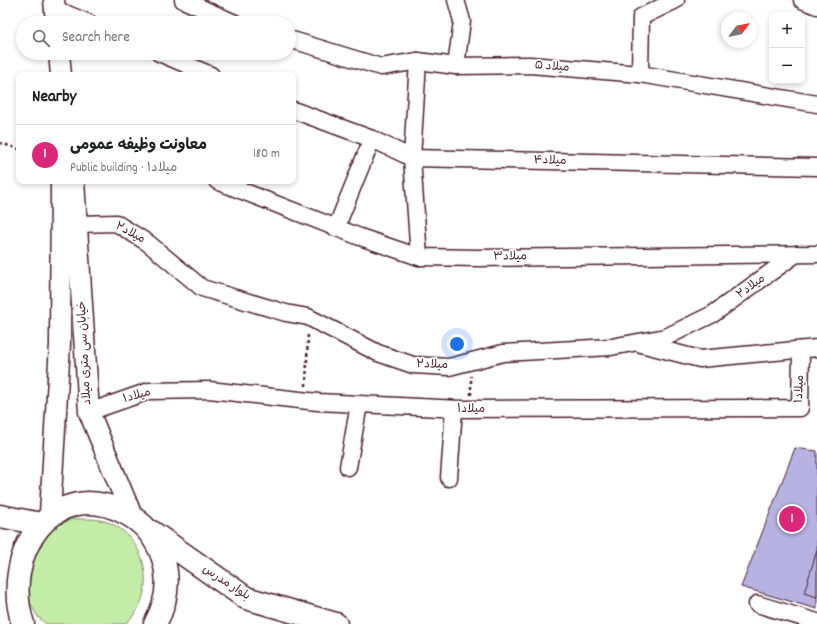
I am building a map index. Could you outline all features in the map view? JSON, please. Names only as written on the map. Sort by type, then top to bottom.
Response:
[{"type":"main road","name":"بلوار مدرس","points":[[43,518],[66,506],[83,503],[100,504],[111,507],[140,523],[246,598],[336,624]]},
{"type":"main road","points":[[0,516],[43,518]]},
{"type":"main road","points":[[23,624],[6,591],[14,556],[23,538],[43,518]]},
{"type":"main road","points":[[140,523],[159,547],[166,568],[167,590],[162,612],[154,624]]},
{"type":"street","points":[[183,0],[219,16]]},
{"type":"street","points":[[456,0],[462,21],[456,66]]},
{"type":"street","points":[[640,74],[641,17],[676,0]]},
{"type":"street","points":[[55,11],[69,16]]},
{"type":"street","name":"میلاد ۵","points":[[296,40],[381,67],[418,61],[456,66],[530,65],[640,74],[817,104]]},
{"type":"street","points":[[60,60],[61,72]]},
{"type":"street","points":[[176,60],[204,72]]},
{"type":"street","points":[[418,61],[412,158],[419,257]]},
{"type":"street","name":"میلاد۴","points":[[296,111],[372,139],[412,158],[817,167]]},
{"type":"street","points":[[336,228],[372,139]]},
{"type":"street","name":"خیابان سی متری میلاد","points":[[62,184],[69,224],[89,412],[140,523]]},
{"type":"street","name":"خیابان سی متری میلاد","points":[[43,518],[74,184]]},
{"type":"street","name":"میلاد۳","points":[[233,184],[254,188],[336,228],[419,257],[479,258],[817,254]]},
{"type":"street","name":"میلاد۲","points":[[69,224],[116,223],[148,243],[202,288],[286,313],[308,317],[378,353],[413,365],[449,367],[503,353],[611,347],[666,337],[713,314],[796,254]]},
{"type":"street","points":[[637,342],[700,359],[809,349]]},
{"type":"street","name":"میلاد۱","points":[[89,412],[149,391],[209,390],[306,400],[454,409],[800,408],[809,349]]},
{"type":"street","points":[[348,467],[359,404]]},
{"type":"street","points":[[449,478],[454,409]]},
{"type":"street","points":[[757,604],[817,622]]},
{"type":"path","points":[[0,143],[16,148]]},
{"type":"path","points":[[306,400],[308,317]]},
{"type":"path","points":[[471,361],[471,409]]},
{"type":"green space","points":[[73,519],[87,519],[110,523],[123,531],[133,542],[141,555],[145,585],[142,599],[135,613],[125,624],[46,624],[38,617],[28,599],[29,557],[39,539],[55,526]]},
{"type":"building","points":[[795,448],[817,451],[817,609],[741,587]]},
{"type":"building","points":[[817,550],[817,597],[804,593]]},
{"type":"place","name":"معاونت وظیفه عمومی","points":[[792,519]]}]
